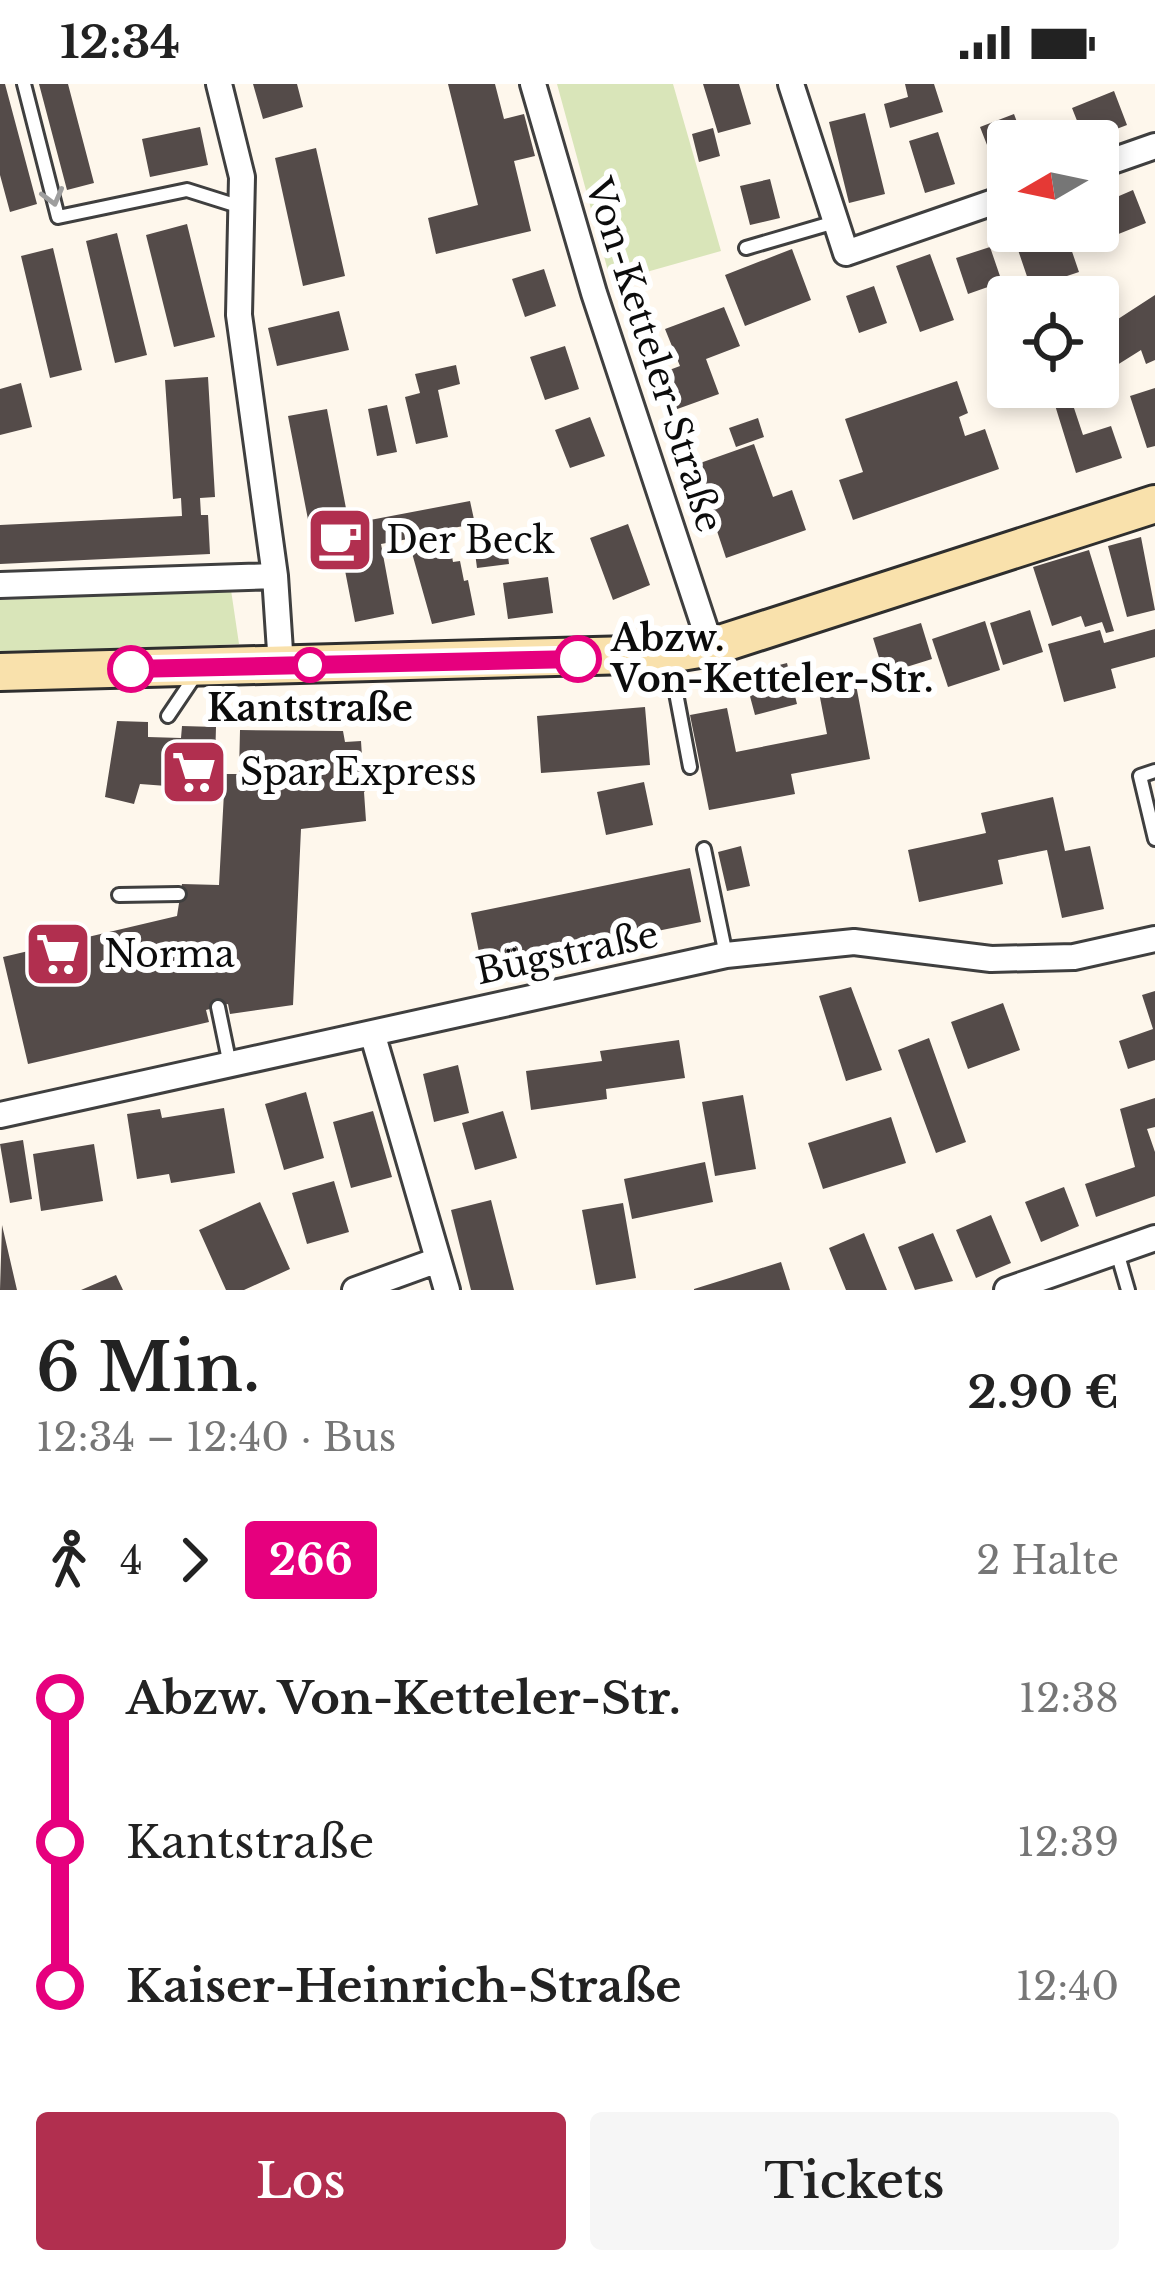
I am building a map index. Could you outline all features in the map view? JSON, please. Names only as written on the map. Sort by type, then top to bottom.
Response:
[{"type":"main road","points":[[0,672],[669,654],[711,647],[1155,504]]},
{"type":"street","points":[[219,84],[242,177],[239,315],[275,576],[281,666]]},
{"type":"street","name":"Von-Ketteler-Straße","points":[[533,84],[594,293],[711,647]]},
{"type":"street","points":[[791,84],[846,254],[987,204]]},
{"type":"street","points":[[1119,159],[1155,146]]},
{"type":"street","points":[[0,585],[275,576]]},
{"type":"street","name":"Bügstraße","points":[[0,1115],[726,956],[854,942],[991,959],[1074,957],[1155,939]]},
{"type":"street","points":[[373,1036],[447,1290]]},
{"type":"street","points":[[1007,1290],[1155,1238]]},
{"type":"street","points":[[356,1290],[438,1260]]},
{"type":"lane","points":[[24,84],[58,217],[187,190],[241,207]]},
{"type":"lane","points":[[746,248],[835,222]]},
{"type":"lane","points":[[669,654],[690,767]]},
{"type":"lane","points":[[168,716],[200,668]]},
{"type":"lane","points":[[1155,772],[1140,776],[1155,838]]},
{"type":"lane","points":[[704,849],[726,956]]},
{"type":"lane","points":[[119,896],[179,894]]},
{"type":"lane","points":[[218,1007],[230,1066]]},
{"type":"lane","points":[[1117,1252],[1128,1290]]},
{"type":"green space","points":[[557,84],[673,84],[721,251],[611,282]]},
{"type":"green space","points":[[231,590],[239,644],[0,656],[0,600]]},
{"type":"building","points":[[0,84],[5,84],[37,204],[10,212],[0,175]]},
{"type":"building","points":[[39,84],[68,84],[94,183],[67,190]]},
{"type":"building","points":[[253,84],[297,84],[303,107],[263,119]]},
{"type":"building","points":[[448,84],[495,84],[504,119],[524,114],[535,156],[514,161],[531,231],[436,254],[428,218],[478,205]]},
{"type":"building","points":[[703,84],[739,84],[751,124],[718,133]]},
{"type":"building","points":[[905,84],[934,84],[943,112],[890,128],[884,104],[908,97]]},
{"type":"building","points":[[1114,91],[1127,125],[1119,128],[1119,120],[1077,120],[1072,108]]},
{"type":"building","points":[[865,113],[885,194],[849,203],[829,122]]},
{"type":"building","points":[[200,127],[208,165],[150,177],[142,139]]},
{"type":"building","points":[[713,128],[720,156],[699,162],[692,134]]},
{"type":"building","points":[[938,132],[955,184],[925,193],[909,141]]},
{"type":"building","points":[[316,148],[345,276],[303,286],[275,158]]},
{"type":"building","points":[[770,179],[780,218],[750,225],[740,186]]},
{"type":"building","points":[[1133,190],[1146,223],[1119,234],[1119,196]]},
{"type":"building","points":[[187,224],[215,337],[174,347],[146,235]]},
{"type":"building","points":[[117,233],[147,355],[115,363],[86,241]]},
{"type":"building","points":[[53,248],[82,370],[50,378],[21,256]]},
{"type":"building","points":[[987,248],[1000,276],[987,276],[987,287],[968,294],[956,258]]},
{"type":"building","points":[[792,249],[811,300],[745,326],[725,275]]},
{"type":"building","points":[[1019,252],[1072,252],[1079,272],[1067,276],[1027,276]]},
{"type":"building","points":[[930,254],[954,320],[920,332],[896,266]]},
{"type":"building","points":[[544,269],[556,306],[525,317],[512,279]]},
{"type":"building","points":[[874,286],[887,323],[859,333],[846,296]]},
{"type":"building","points":[[1155,295],[1155,360],[1146,364],[1141,350],[1119,364],[1119,318]]},
{"type":"building","points":[[724,307],[740,346],[706,359],[719,394],[669,412],[656,375],[680,366],[665,329]]},
{"type":"building","points":[[339,311],[349,350],[277,366],[268,328]]},
{"type":"building","points":[[565,346],[579,389],[545,400],[530,357]]},
{"type":"building","points":[[456,365],[460,384],[438,390],[448,437],[416,444],[405,397],[420,393],[415,374]]},
{"type":"building","points":[[208,377],[215,497],[200,498],[201,515],[208,515],[210,554],[0,564],[0,525],[182,516],[181,498],[173,499],[165,380]]},
{"type":"building","points":[[957,381],[968,413],[959,417],[965,436],[985,429],[999,469],[853,520],[839,480],[863,472],[845,419]]},
{"type":"building","points":[[21,383],[32,427],[0,435],[0,389]]},
{"type":"building","points":[[1155,388],[1155,446],[1147,448],[1130,396]]},
{"type":"building","points":[[387,405],[397,452],[377,456],[368,409]]},
{"type":"building","points":[[1056,408],[1074,408],[1083,435],[1111,426],[1122,458],[1076,473]]},
{"type":"building","points":[[327,409],[349,524],[470,501],[475,524],[447,529],[453,562],[460,561],[464,581],[468,580],[475,615],[432,624],[408,539],[381,544],[394,614],[355,622],[342,555],[330,557],[325,532],[311,535],[288,416]]},
{"type":"building","points":[[590,417],[605,456],[570,468],[555,430]]},
{"type":"building","points":[[758,418],[764,437],[736,447],[729,428]]},
{"type":"building","points":[[754,444],[773,497],[792,490],[806,530],[726,558],[711,513],[702,516],[686,468]]},
{"type":"building","points":[[628,524],[650,585],[613,600],[590,538]]},
{"type":"building","points":[[1141,537],[1155,610],[1127,617],[1108,546]]},
{"type":"building","points":[[506,541],[509,564],[477,568],[474,545]]},
{"type":"building","points":[[1089,550],[1114,631],[1106,633],[1102,622],[1085,627],[1081,616],[1052,626],[1033,567]]},
{"type":"building","points":[[548,577],[553,613],[508,619],[503,583]]},
{"type":"building","points":[[1030,610],[1043,652],[1003,665],[990,623]]},
{"type":"building","points":[[985,621],[1000,670],[948,687],[932,639]]},
{"type":"building","points":[[921,623],[932,659],[884,674],[873,638]]},
{"type":"building","points":[[1155,629],[1155,657],[1111,669],[1116,688],[1064,702],[1048,644],[1100,630],[1104,643]]},
{"type":"building","points":[[787,663],[797,704],[755,715],[744,674]]},
{"type":"building","points":[[854,674],[870,759],[791,774],[795,794],[709,810],[690,715],[727,708],[736,752],[827,734],[817,682]]},
{"type":"building","points":[[645,707],[650,765],[541,773],[537,716]]},
{"type":"building","points":[[117,721],[148,722],[148,737],[181,738],[182,726],[216,727],[214,797],[180,796],[180,787],[140,784],[134,804],[105,797]]},
{"type":"building","points":[[240,730],[343,731],[345,742],[361,741],[363,772],[373,783],[364,792],[366,821],[301,829],[293,1005],[230,1014],[228,1004],[206,1010],[209,1022],[28,1064],[3,957],[177,916],[182,884],[219,885],[225,774],[239,774]]},
{"type":"building","points":[[644,782],[653,825],[606,835],[597,792]]},
{"type":"building","points":[[1053,797],[1065,851],[1090,846],[1104,909],[1062,918],[1047,850],[998,860],[1003,884],[919,902],[908,850],[986,833],[981,813]]},
{"type":"building","points":[[741,846],[750,886],[727,891],[718,852]]},
{"type":"building","points":[[690,868],[701,922],[482,967],[471,913]]},
{"type":"building","points":[[851,987],[882,1070],[846,1081],[819,996]]},
{"type":"building","points":[[1155,991],[1155,1060],[1128,1069],[1119,1041],[1153,1029],[1142,995]]},
{"type":"building","points":[[1003,1003],[1020,1050],[968,1069],[951,1022]]},
{"type":"building","points":[[929,1038],[966,1142],[936,1153],[898,1050]]},
{"type":"building","points":[[679,1040],[685,1078],[606,1089],[607,1099],[531,1110],[526,1071],[602,1061],[600,1051]]},
{"type":"building","points":[[458,1065],[469,1113],[434,1122],[423,1074]]},
{"type":"building","points":[[306,1092],[324,1158],[284,1170],[265,1104]]},
{"type":"building","points":[[743,1095],[756,1169],[715,1176],[702,1102]]},
{"type":"building","points":[[1155,1098],[1155,1127],[1147,1129],[1155,1152],[1155,1196],[1096,1217],[1085,1184],[1135,1167],[1120,1109]]},
{"type":"building","points":[[224,1108],[235,1173],[171,1183],[169,1174],[137,1179],[127,1114],[160,1109],[162,1118]]},
{"type":"building","points":[[373,1111],[392,1177],[351,1188],[333,1122]]},
{"type":"building","points":[[503,1111],[517,1158],[475,1170],[462,1123]]},
{"type":"building","points":[[891,1117],[906,1163],[823,1189],[808,1143]]},
{"type":"building","points":[[23,1140],[32,1199],[10,1203],[0,1144]]},
{"type":"building","points":[[94,1144],[103,1201],[41,1211],[33,1154]]},
{"type":"building","points":[[705,1162],[713,1202],[632,1219],[624,1179]]},
{"type":"building","points":[[334,1181],[349,1232],[307,1244],[292,1193]]},
{"type":"building","points":[[1064,1187],[1079,1226],[1041,1242],[1025,1202]]},
{"type":"building","points":[[491,1200],[514,1290],[471,1290],[451,1210]]},
{"type":"building","points":[[260,1202],[290,1269],[244,1290],[226,1290],[199,1230]]},
{"type":"building","points":[[623,1203],[636,1278],[596,1285],[582,1210]]},
{"type":"building","points":[[991,1215],[1011,1263],[976,1278],[956,1230]]},
{"type":"building","points":[[2,1225],[17,1290],[0,1290]]},
{"type":"building","points":[[864,1233],[887,1290],[846,1290],[829,1248]]},
{"type":"building","points":[[933,1233],[953,1281],[915,1290],[898,1247]]},
{"type":"building","points":[[781,1262],[790,1290],[694,1290],[694,1289]]},
{"type":"building","points":[[116,1275],[123,1290],[81,1290]]},
{"type":"bus line","name":"266","points":[[131,669],[578,659]]},
{"type":"place","name":"Der Beck","points":[[340,540]]},
{"type":"place","name":"Abzw. Von-Ketteler-Str.","points":[[578,659]]},
{"type":"place","name":"Kantstraße","points":[[310,665]]},
{"type":"place","name":"Spar Express","points":[[194,772]]},
{"type":"place","name":"Norma","points":[[58,954]]}]
